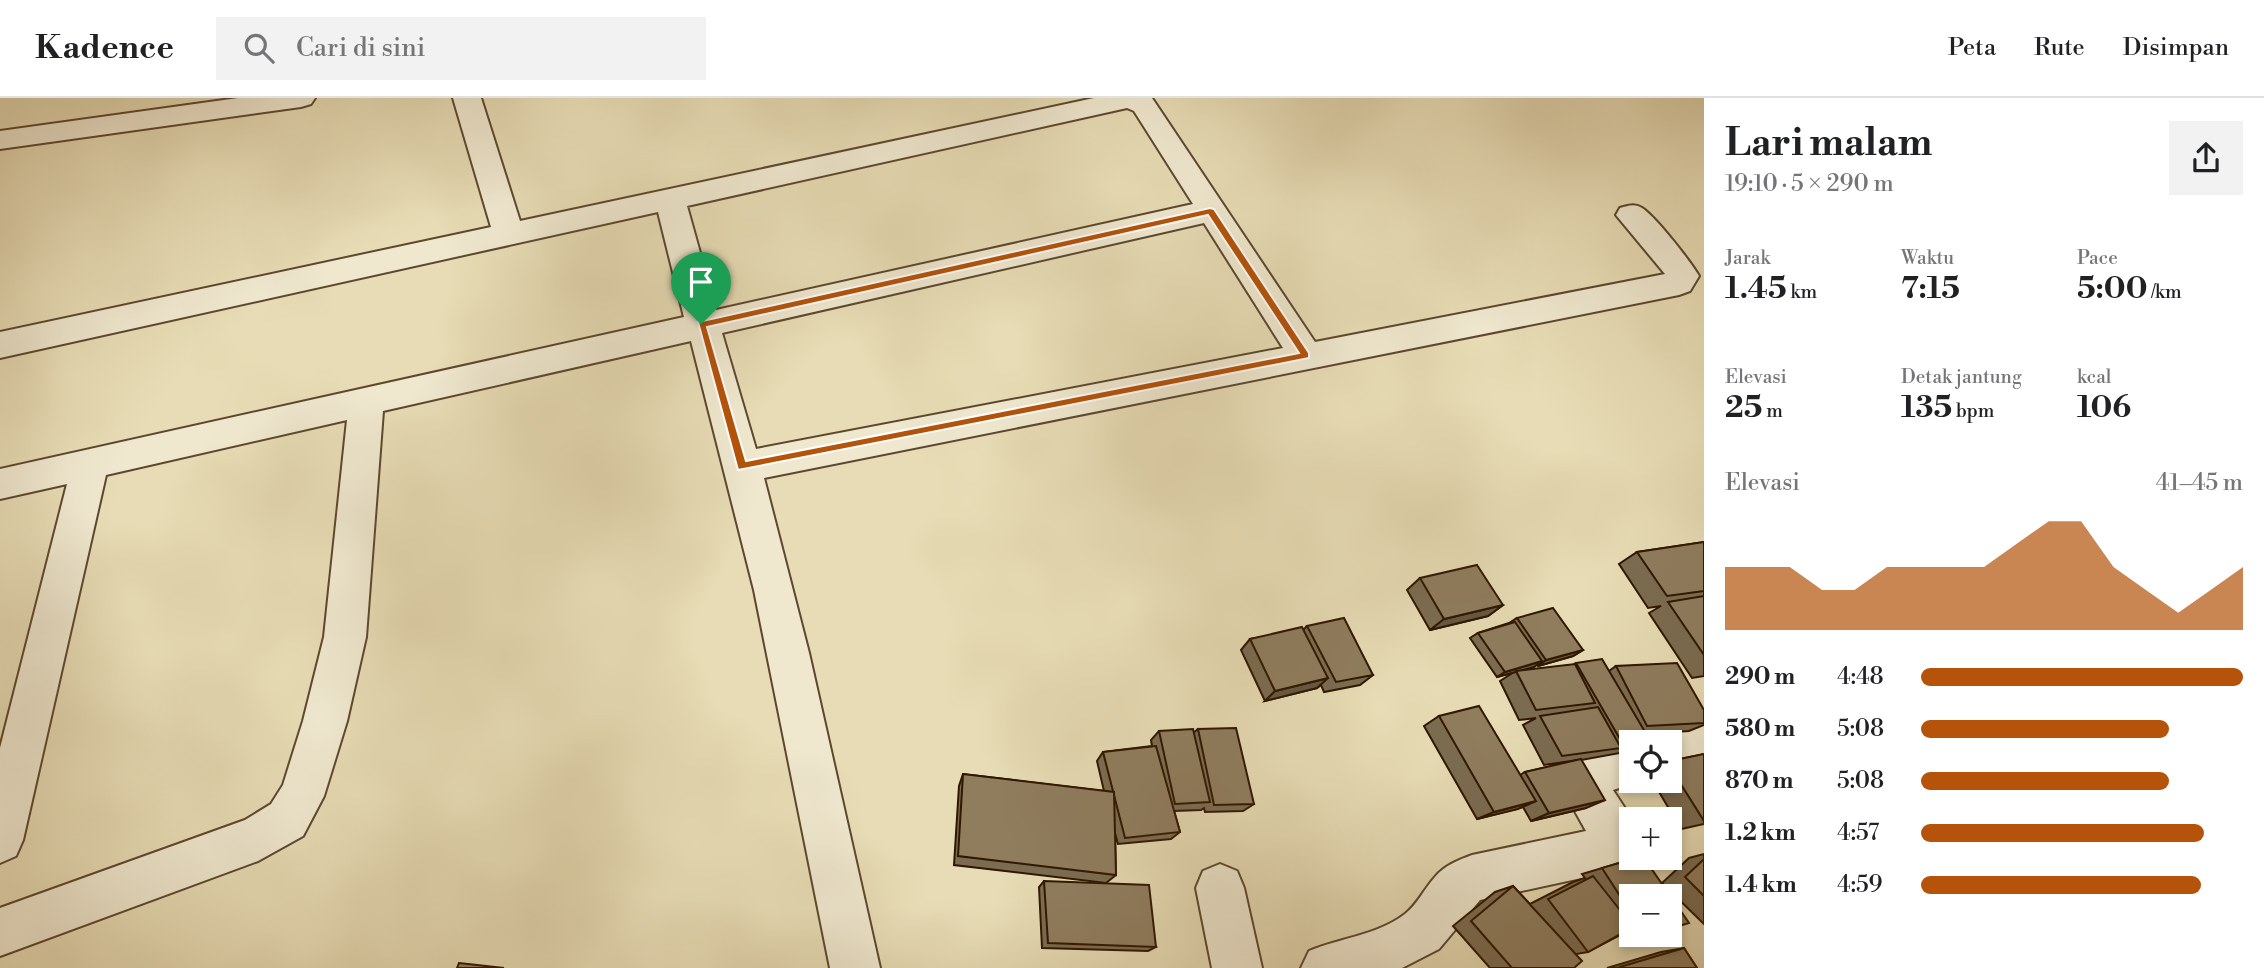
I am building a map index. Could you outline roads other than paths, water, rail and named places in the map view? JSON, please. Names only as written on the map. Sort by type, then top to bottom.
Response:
[{"type":"street","points":[[0,140],[301,98]]},
{"type":"street","points":[[467,98],[509,234]]},
{"type":"street","points":[[0,345],[1130,99],[1144,105],[1306,356]]},
{"type":"street","points":[[670,199],[701,324],[742,467],[811,752],[855,968]]},
{"type":"street","points":[[0,484],[1210,211]]},
{"type":"street","points":[[742,467],[1679,283],[1683,276],[1676,265],[1631,215]]},
{"type":"street","points":[[0,932],[258,838],[287,820],[302,796],[325,721],[345,636],[366,403]]},
{"type":"street","points":[[0,840],[14,727],[90,464]]},
{"type":"street","points":[[1682,752],[1704,746]]},
{"type":"street","points":[[1326,968],[1410,940],[1433,921],[1455,887],[1472,878],[1623,846],[1583,786],[1588,778],[1619,768]]},
{"type":"street","points":[[1220,888],[1237,968]]}]
